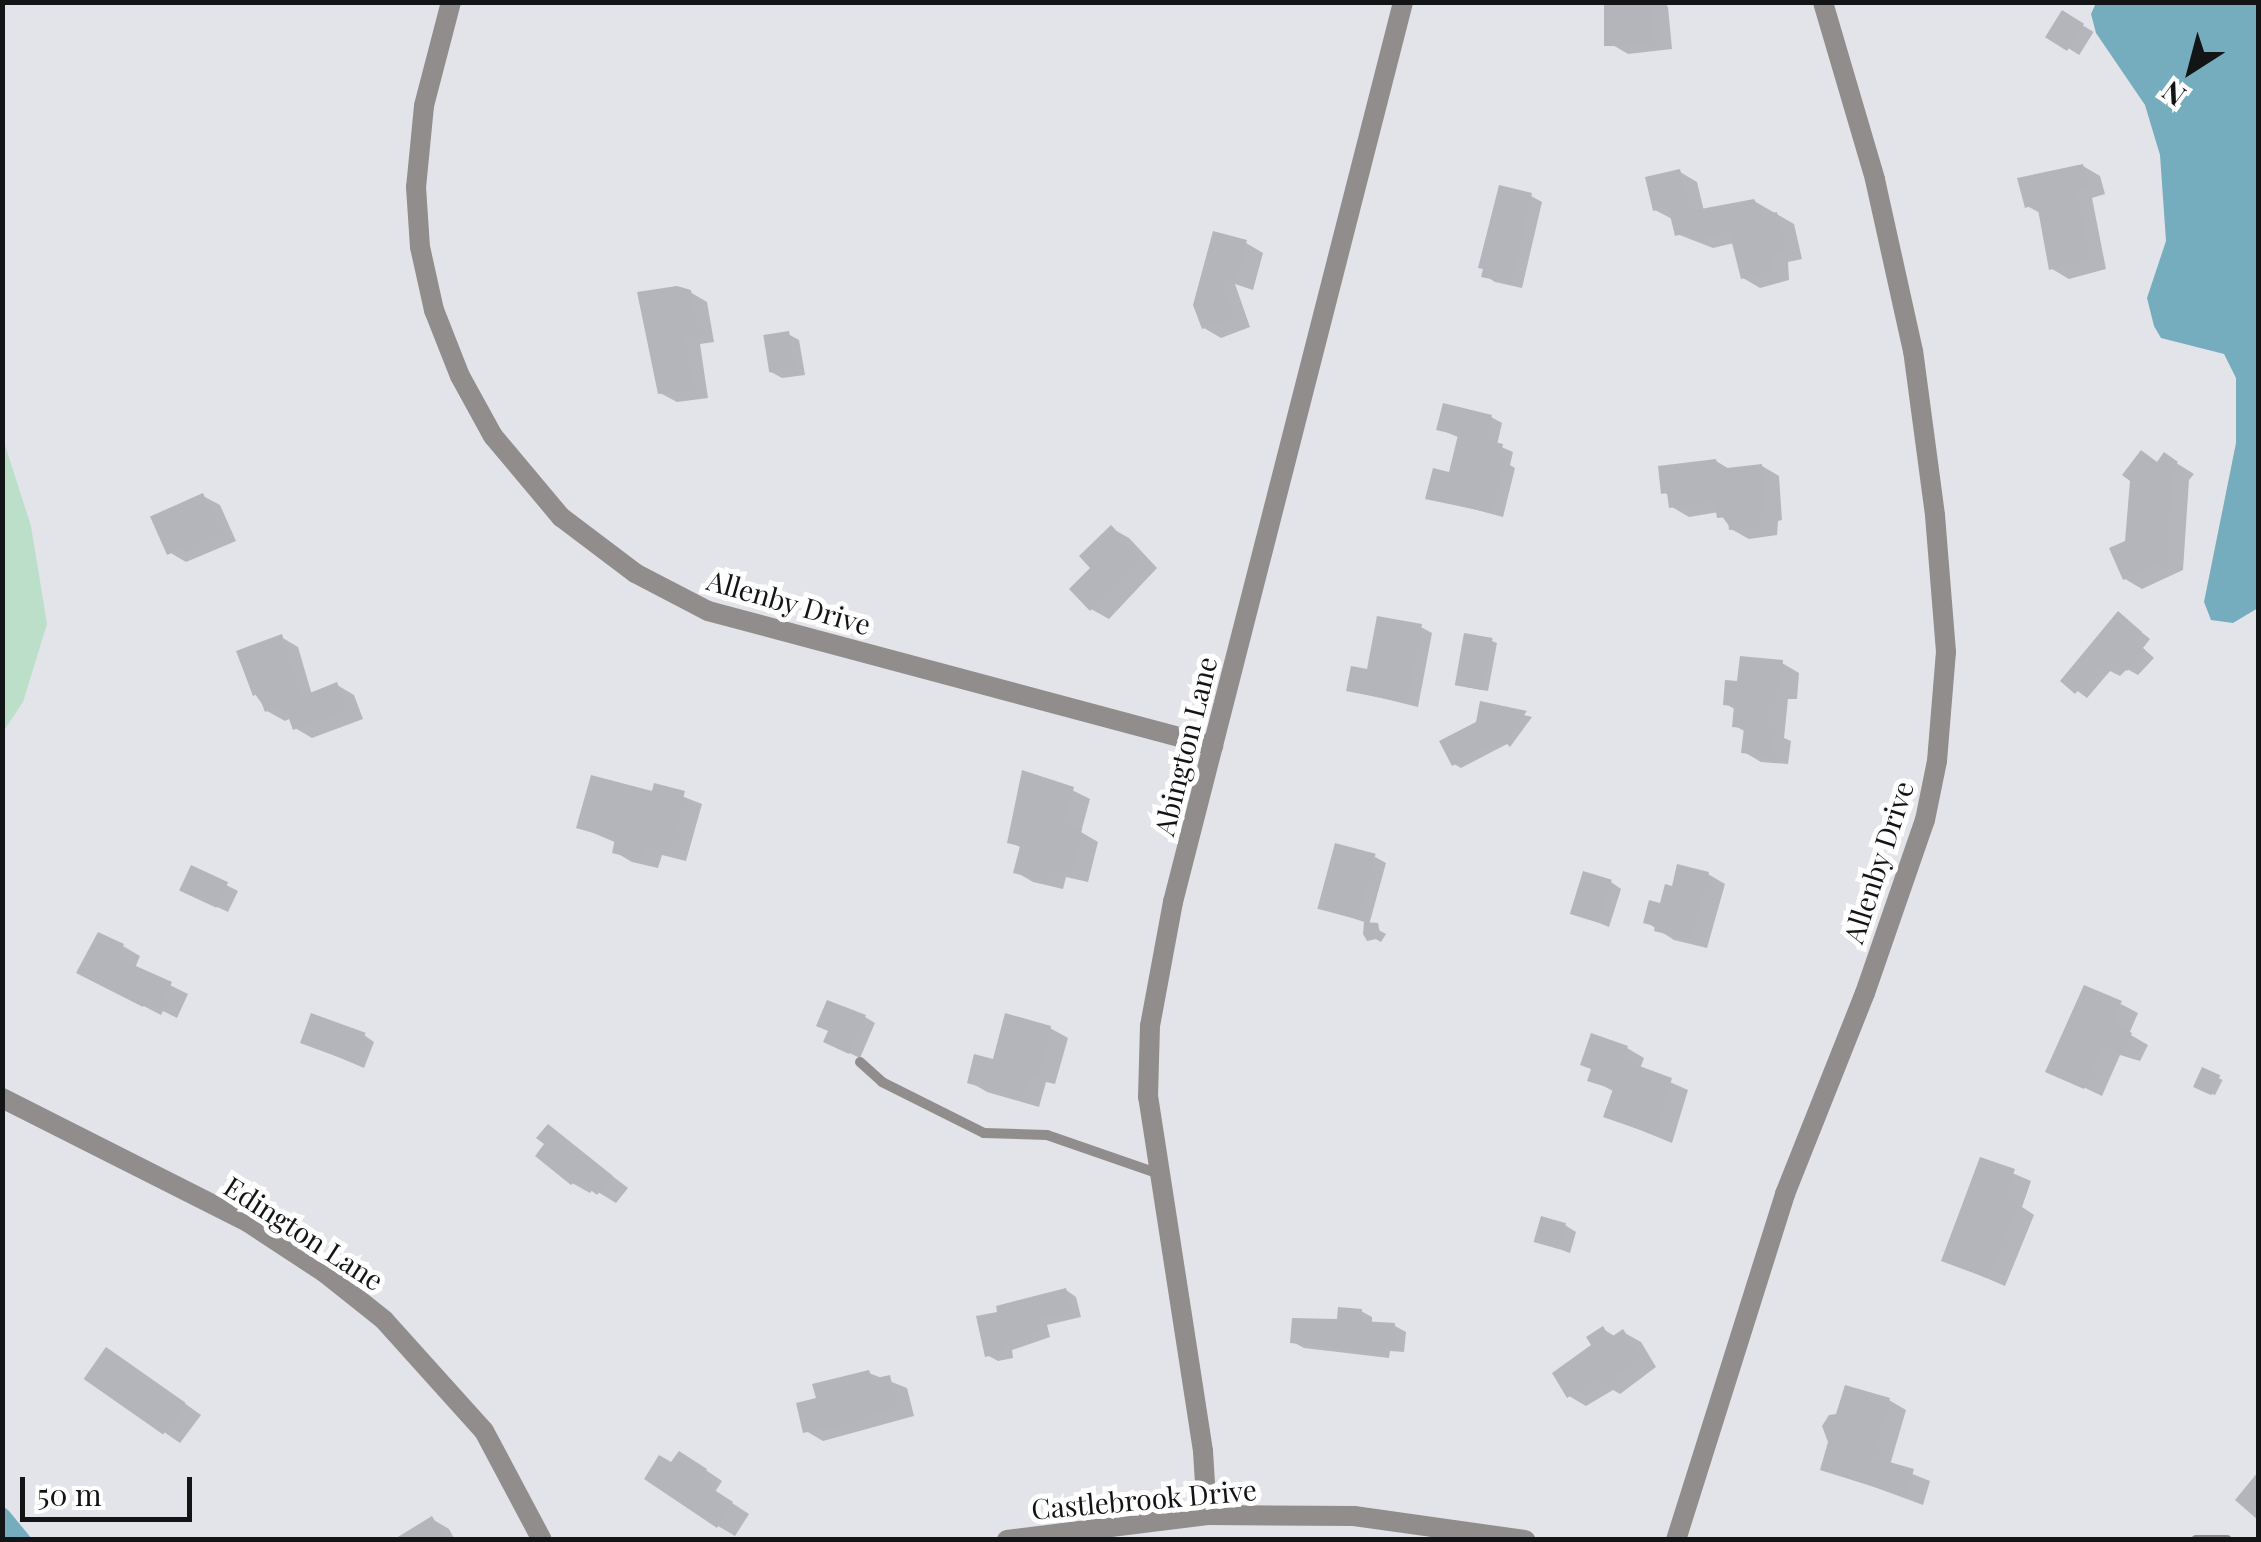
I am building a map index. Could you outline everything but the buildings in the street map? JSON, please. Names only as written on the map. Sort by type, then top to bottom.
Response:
[{"type":"street","name":"Allenby Drive","points":[[450,2],[424,106],[416,187],[420,246],[434,310],[460,376],[493,436],[561,518],[635,573],[708,611],[1213,746]]},
{"type":"street","name":"Abington Lane","points":[[1207,1515],[1203,1451],[1148,1097],[1150,1026],[1173,902],[1404,2]]},
{"type":"street","name":"Allenby Drive","points":[[1676,1540],[1785,1194],[1919,838],[1937,761],[1946,652],[1935,514],[1913,351],[1875,179],[1823,2]]},
{"type":"street","name":"Edington Lane","points":[[2,1098],[249,1223],[325,1272],[384,1320],[484,1431],[542,1540]]},
{"type":"street","name":"Castlebrook Drive","points":[[1006,1540],[1207,1515],[1354,1516],[1523,1539]]},
{"type":"lane","points":[[860,1062],[882,1082],[984,1132],[1047,1136],[1157,1173]]},
{"type":"lane","points":[[2196,1540],[2227,1540]]},
{"type":"green space","points":[[3,439],[31,526],[47,624],[23,702],[3,732]]},
{"type":"water","points":[[2096,3],[2258,3],[2258,608],[2233,623],[2211,620],[2204,602],[2236,443],[2236,378],[2224,354],[2161,338],[2154,326],[2147,298],[2166,241],[2160,155],[2145,105],[2096,33],[2091,14]]},
{"type":"water","points":[[3,1506],[9,1511],[32,1539],[3,1539]]}]
